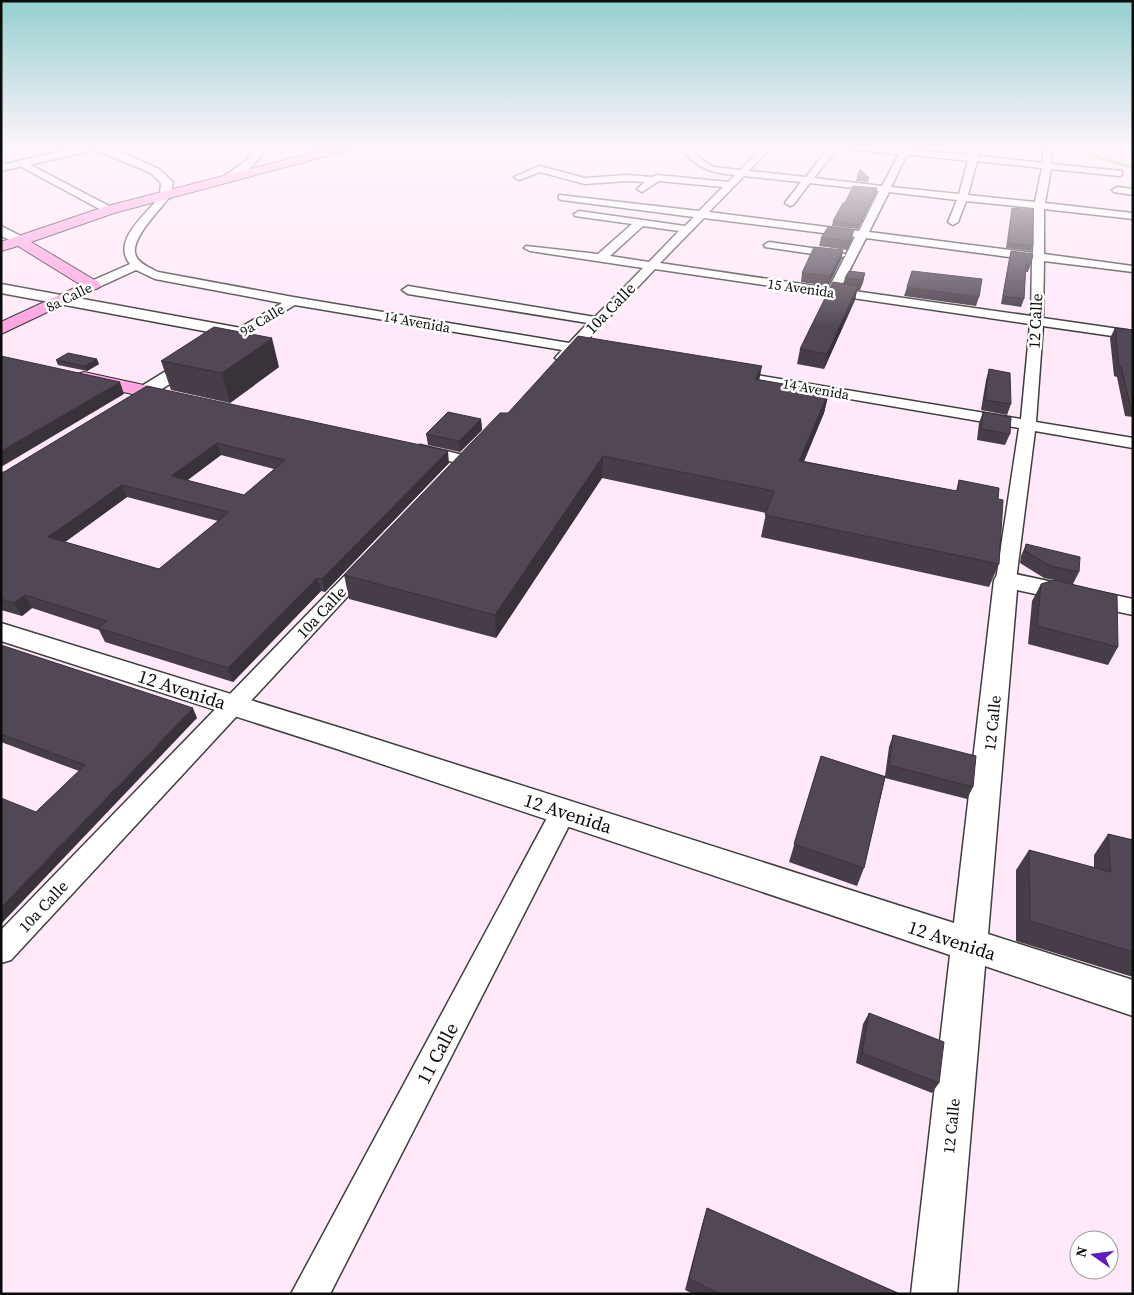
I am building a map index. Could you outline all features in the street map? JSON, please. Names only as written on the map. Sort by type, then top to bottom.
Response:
[{"type":"main road","points":[[1,247],[123,206]]},
{"type":"main road","points":[[18,240],[93,285]]},
{"type":"main road","name":"8a Calle","points":[[1,330],[93,285]]},
{"type":"main road","points":[[69,374],[156,393]]},
{"type":"main road","name":"9a Calle","points":[[123,405],[156,393]]},
{"type":"street","points":[[102,206],[109,210]]},
{"type":"street","points":[[137,265],[130,254],[129,244],[137,229],[160,206]]},
{"type":"street","points":[[162,206],[141,234],[139,241],[144,258],[166,271],[585,347]]},
{"type":"street","points":[[641,206],[1133,269]]},
{"type":"street","name":"10a Calle","points":[[547,374],[585,347],[597,321],[709,206]]},
{"type":"street","points":[[834,292],[877,206]]},
{"type":"street","points":[[953,222],[959,206]]},
{"type":"street","name":"12 Calle","points":[[934,1294],[1006,580],[1028,422],[1037,322],[1037,258],[1040,206]]},
{"type":"street","points":[[1052,206],[1133,216]]},
{"type":"street","points":[[579,214],[687,229]]},
{"type":"street","points":[[601,258],[642,222]]},
{"type":"street","points":[[1,230],[18,240]]},
{"type":"street","points":[[768,245],[852,256]]},
{"type":"street","name":"15 Avenida","points":[[530,248],[1133,336]]},
{"type":"street","name":"8a Calle","points":[[93,285],[137,265]]},
{"type":"street","name":"14 Avenida","points":[[137,265],[155,275],[175,280],[293,301],[585,347]]},
{"type":"street","points":[[1,288],[241,333]]},
{"type":"street","points":[[408,290],[597,321]]},
{"type":"street","name":"9a Calle","points":[[156,393],[213,350],[293,301]]},
{"type":"street","name":"14 Avenida","points":[[746,374],[1028,422],[1133,443]]},
{"type":"street","name":"14 Avenida","points":[[1028,422],[1133,436]]},
{"type":"street","points":[[401,446],[472,453],[452,474]]},
{"type":"street","name":"10a Calle","points":[[1,950],[378,552]]},
{"type":"street","points":[[1006,580],[1133,607]]},
{"type":"street","name":"12 Avenida","points":[[1,632],[563,812],[1133,998]]},
{"type":"street","name":"11 Calle","points":[[310,1294],[563,812]]},
{"type":"building","points":[[841,206],[868,206],[859,225],[833,221]]},
{"type":"building","points":[[1012,208],[1033,210],[1033,246],[1008,243]]},
{"type":"building","points":[[828,227],[854,230],[849,241],[821,238]]},
{"type":"building","points":[[814,247],[843,250],[830,276],[802,273]]},
{"type":"building","points":[[1011,251],[1033,254],[1031,264],[1026,264],[1024,299],[1003,296]]},
{"type":"building","points":[[849,271],[865,273],[862,280],[845,278]]},
{"type":"building","points":[[912,271],[982,279],[979,297],[907,287]]},
{"type":"building","points":[[833,282],[858,286],[827,354],[800,349]]},
{"type":"building","points":[[214,327],[272,338],[222,373],[161,361]]},
{"type":"building","points":[[1115,328],[1133,330],[1133,405],[1130,405],[1121,366],[1119,366]]},
{"type":"building","points":[[578,336],[762,366],[755,379],[829,392],[799,461],[957,491],[959,480],[999,488],[998,499],[1003,500],[999,564],[765,515],[774,491],[603,456],[495,615],[344,575],[500,413],[508,413]]},
{"type":"building","points":[[68,353],[97,359],[85,366],[56,360]]},
{"type":"building","points":[[1,356],[120,382],[1,451]]},
{"type":"building","points":[[989,369],[1010,373],[1011,404],[985,400]]},
{"type":"building","points":[[147,386],[448,451],[322,579],[317,578],[228,668],[98,628],[107,621],[25,595],[14,603],[1,599],[1,472],[4,472]],"holes":[[[217,443],[285,460],[244,495],[171,476]],[[122,485],[229,512],[159,569],[48,537]]]},
{"type":"building","points":[[448,412],[481,419],[459,441],[426,434]]},
{"type":"building","points":[[983,412],[1011,417],[1010,434],[981,429]]},
{"type":"building","points":[[1026,544],[1080,557],[1079,572],[1050,566],[1025,551]]},
{"type":"building","points":[[1054,580],[1117,595],[1118,647],[1037,626],[1041,584]]},
{"type":"building","points":[[1,645],[193,708],[1,907],[1,798],[36,812],[85,765],[1,734]]},
{"type":"building","points":[[893,735],[976,756],[973,787],[889,765]]},
{"type":"building","points":[[821,756],[885,777],[864,868],[794,844]]},
{"type":"building","points":[[1108,834],[1133,840],[1133,952],[1030,921],[1029,850],[1111,872]]},
{"type":"building","points":[[869,1013],[944,1042],[939,1083],[862,1053]]},
{"type":"building","points":[[707,1208],[900,1294],[720,1294],[689,1279]]}]
